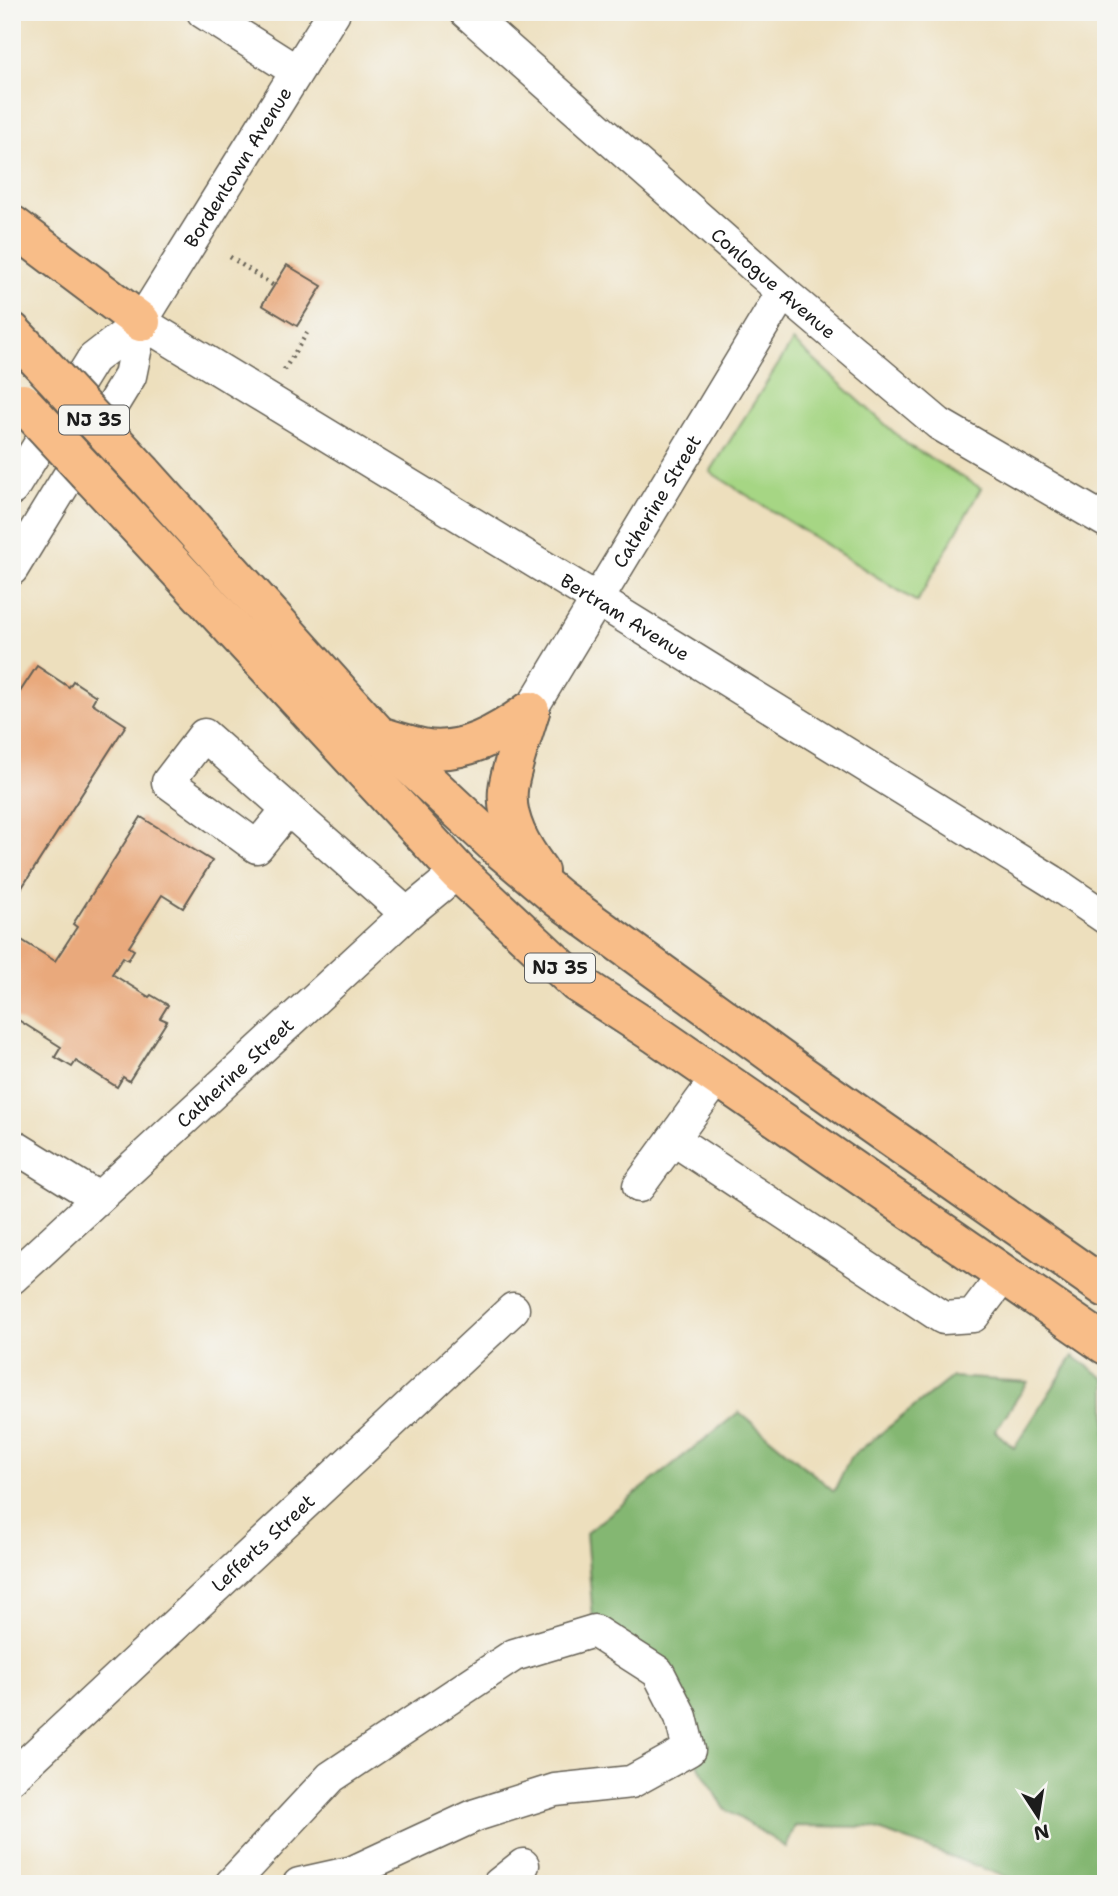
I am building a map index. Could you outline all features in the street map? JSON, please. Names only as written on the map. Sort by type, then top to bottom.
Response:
[{"type":"highway","points":[[12,225],[141,323]]},
{"type":"highway","name":"NJ 35","points":[[12,332],[143,473],[379,736],[455,810],[558,898],[796,1071],[1106,1288]]},
{"type":"highway","name":"NJ 35","points":[[18,397],[458,872],[577,983],[1106,1345]]},
{"type":"highway","points":[[379,736],[425,749],[445,749],[475,743],[503,730],[530,711]]},
{"type":"highway","points":[[530,711],[508,791],[510,818],[522,848],[558,898]]},
{"type":"street","points":[[202,12],[296,71]]},
{"type":"street","name":"Bordentown Avenue","points":[[12,569],[130,376],[141,323],[334,12]]},
{"type":"street","name":"Conlogue Avenue","points":[[466,12],[783,292],[939,424],[1106,521]]},
{"type":"street","name":"Catherine Street","points":[[530,711],[783,292]]},
{"type":"street","name":"Bordentown Avenue","points":[[12,489],[93,359],[141,323]]},
{"type":"street","name":"Bertram Avenue","points":[[141,323],[598,600],[1052,881],[1106,918]]},
{"type":"street","points":[[288,809],[407,914]]},
{"type":"street","name":"Catherine Street","points":[[12,1278],[407,914],[458,872]]},
{"type":"street","points":[[639,1186],[718,1077]]},
{"type":"street","points":[[673,1139],[943,1318],[974,1316],[1004,1275]]},
{"type":"street","points":[[15,1152],[98,1199]]},
{"type":"street","name":"Lefferts Street","points":[[12,1777],[513,1309]]},
{"type":"street","points":[[231,1884],[331,1777],[514,1655],[594,1631],[658,1672],[681,1717],[690,1750],[631,1782],[555,1790],[476,1815],[354,1872],[299,1884]]},
{"type":"path","points":[[230,257],[274,286]]},
{"type":"path","points":[[285,370],[307,332]]},
{"type":"green space","points":[[793,341],[908,445],[981,488],[917,602],[710,472]]},
{"type":"green space","points":[[1073,1356],[1106,1379],[1106,1884],[1025,1884],[871,1827],[795,1826],[786,1847],[725,1809],[689,1750],[681,1717],[594,1631],[586,1533],[739,1412],[834,1491],[850,1458],[952,1377],[1028,1382],[995,1431],[1014,1448]]},
{"type":"building","points":[[287,265],[322,286],[297,326],[262,305]]},
{"type":"building","points":[[37,666],[69,687],[73,681],[96,696],[92,703],[126,725],[12,903],[12,704]]},
{"type":"building","points":[[141,817],[212,861],[183,908],[162,895],[129,947],[134,950],[128,960],[123,957],[112,974],[149,997],[151,995],[168,1005],[160,1018],[167,1021],[129,1081],[123,1077],[117,1087],[76,1061],[72,1067],[55,1057],[61,1047],[12,1016],[12,934],[55,961],[77,927],[73,924]]}]
